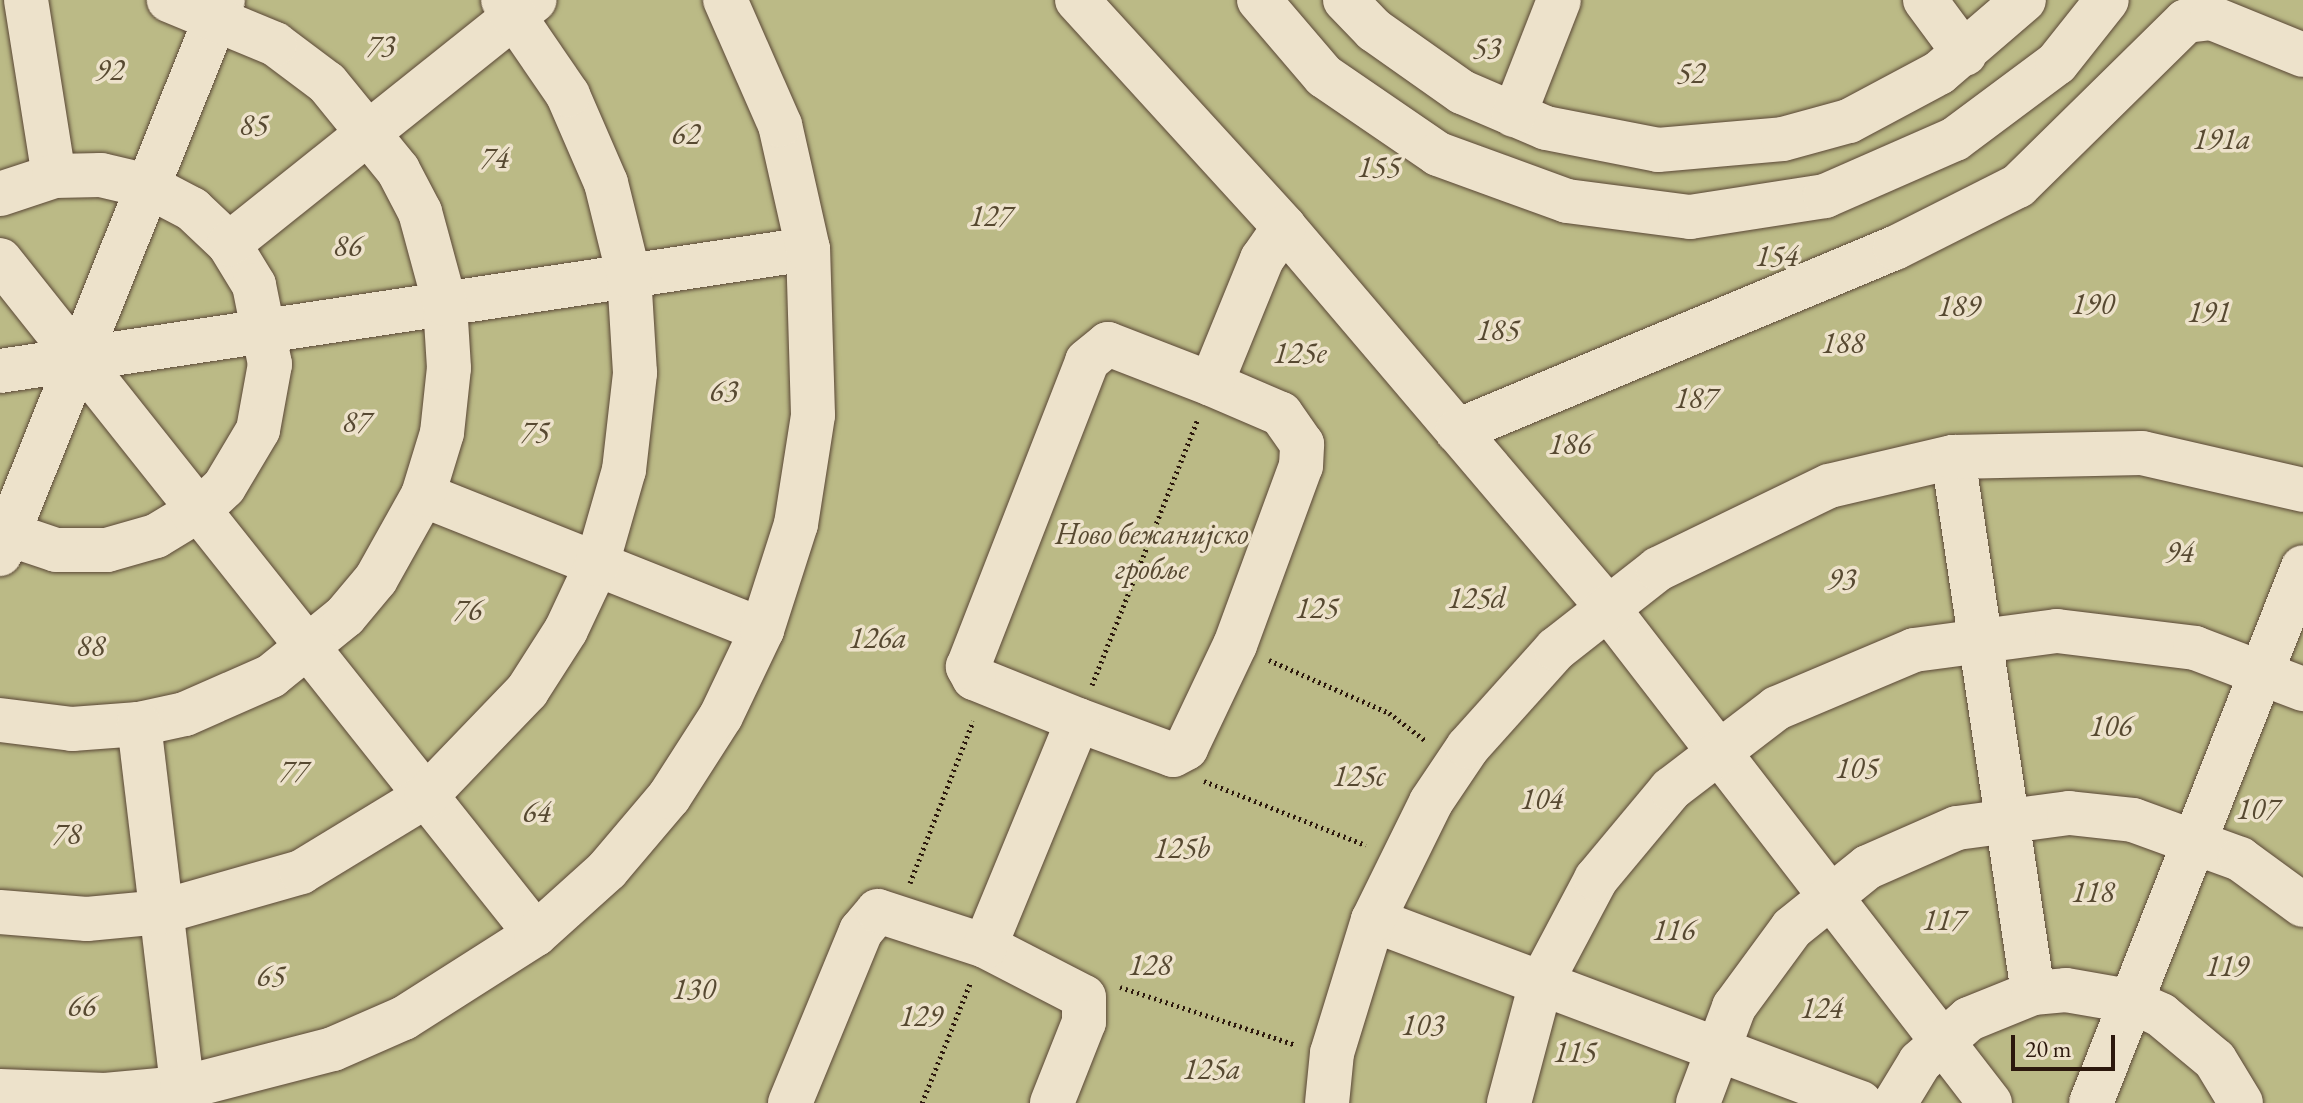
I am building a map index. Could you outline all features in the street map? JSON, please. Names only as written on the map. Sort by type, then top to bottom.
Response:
[{"type":"lane","points":[[26,0],[54,176]]},
{"type":"lane","points":[[0,720],[72,729],[139,724],[229,697],[309,648],[376,579],[423,495],[442,433],[449,368],[445,304],[420,212],[371,130],[317,75],[220,7],[169,0]]},
{"type":"lane","points":[[0,1091],[183,1095],[347,1043],[473,979],[536,934],[607,870],[669,797],[721,716],[762,630],[807,470],[816,359],[808,249],[780,125],[725,0]]},
{"type":"lane","points":[[1077,0],[1284,227],[1606,606],[1990,1103]]},
{"type":"lane","points":[[1259,0],[1324,76],[1438,154],[1567,201],[1690,217],[1825,196],[1955,139],[2057,63],[2107,0]]},
{"type":"lane","points":[[1345,0],[1419,65],[1514,115],[1602,142],[1658,150],[1783,139],[1884,106],[1965,54],[2024,0]]},
{"type":"lane","points":[[1514,115],[1559,0]]},
{"type":"lane","points":[[1925,0],[1965,54]]},
{"type":"lane","points":[[0,912],[87,919],[161,912],[301,872],[426,796],[527,691],[597,564],[624,470],[635,373],[629,276],[606,183],[568,95],[518,5],[371,130],[229,244]]},
{"type":"lane","points":[[0,194],[54,176],[101,175],[148,186],[192,209],[229,244],[254,285],[267,331],[270,364],[258,430],[230,478],[199,510],[156,536],[107,550],[56,550],[2,540],[79,359],[148,186],[220,7]]},
{"type":"lane","points":[[1457,431],[1895,248],[2018,186],[2186,21],[2212,18],[2303,55]]},
{"type":"lane","points":[[1211,384],[1262,259],[1284,227]]},
{"type":"lane","points":[[0,371],[808,249]]},
{"type":"lane","points":[[0,260],[536,934]]},
{"type":"lane","points":[[1108,344],[1281,414],[1302,444],[1301,466],[1235,645],[1186,748],[1173,755],[974,678],[969,653],[1087,361],[1108,344]]},
{"type":"lane","points":[[1327,1103],[1332,1053],[1373,920],[1400,859],[1457,763],[1510,697],[1606,606],[1770,509],[1891,469],[1953,457],[2142,453],[2303,490]]},
{"type":"lane","points":[[1953,457],[2033,993]]},
{"type":"lane","points":[[423,495],[762,630]]},
{"type":"lane","points":[[2091,1103],[2303,567]]},
{"type":"lane","points":[[1509,1103],[1541,983],[1596,879],[1631,832],[1715,750],[1844,675],[1978,638],[2126,635],[2261,669],[2303,689]]},
{"type":"lane","points":[[985,946],[1078,720]]},
{"type":"lane","points":[[139,724],[183,1095]]},
{"type":"lane","points":[[1698,1103],[1715,1048],[1760,965],[1828,895],[1911,844],[2005,817],[2108,817],[2195,838],[2303,905]]},
{"type":"lane","points":[[790,1103],[861,931],[878,911],[898,913],[985,946],[1084,997],[1084,1022],[1052,1103]]},
{"type":"lane","points":[[1373,920],[1861,1103]]},
{"type":"lane","points":[[1895,1103],[1940,1040],[1969,1019],[2033,993],[2130,1001],[2190,1035],[2241,1103]]},
{"type":"path","points":[[1078,720],[1211,384]]},
{"type":"path","points":[[1235,645],[1389,713],[1457,763]]},
{"type":"path","points":[[898,913],[988,683]]},
{"type":"path","points":[[1173,755],[1196,777],[1400,859]]},
{"type":"path","points":[[922,1103],[985,946]]},
{"type":"path","points":[[1084,997],[1119,987],[1240,1031],[1332,1053]]},
{"type":"green space","name":"Ново бежанијско гробље","points":[[0,0],[2303,0],[2303,1103],[0,1103]]},
{"type":"park label","name":"73","points":[[381,46]]},
{"type":"park label","name":"53","points":[[1487,48]]},
{"type":"park label","name":"92","points":[[110,70]]},
{"type":"park label","name":"52","points":[[1691,73]]},
{"type":"park label","name":"85","points":[[254,125]]},
{"type":"park label","name":"62","points":[[686,134]]},
{"type":"park label","name":"191a","points":[[2222,139]]},
{"type":"park label","name":"74","points":[[495,158]]},
{"type":"park label","name":"155","points":[[1379,167]]},
{"type":"park label","name":"127","points":[[991,216]]},
{"type":"park label","name":"86","points":[[348,246]]},
{"type":"park label","name":"154","points":[[1777,256]]},
{"type":"park label","name":"190","points":[[2093,304]]},
{"type":"park label","name":"189","points":[[1959,306]]},
{"type":"park label","name":"191","points":[[2209,312]]},
{"type":"park label","name":"185","points":[[1498,330]]},
{"type":"park label","name":"188","points":[[1843,343]]},
{"type":"park label","name":"125e","points":[[1300,353]]},
{"type":"park label","name":"63","points":[[724,391]]},
{"type":"park label","name":"187","points":[[1696,398]]},
{"type":"park label","name":"87","points":[[357,422]]},
{"type":"park label","name":"75","points":[[535,432]]},
{"type":"park label","name":"186","points":[[1570,444]]},
{"type":"park label","name":"94","points":[[2180,552]]},
{"type":"park label","name":"93","points":[[1842,579]]},
{"type":"park label","name":"125d","points":[[1477,598]]},
{"type":"park label","name":"125","points":[[1317,608]]},
{"type":"park label","name":"76","points":[[468,610]]},
{"type":"park label","name":"126a","points":[[878,638]]},
{"type":"park label","name":"88","points":[[91,646]]},
{"type":"park label","name":"106","points":[[2111,726]]},
{"type":"park label","name":"105","points":[[1857,768]]},
{"type":"park label","name":"77","points":[[294,771]]},
{"type":"park label","name":"125c","points":[[1359,776]]},
{"type":"park label","name":"104","points":[[1542,799]]},
{"type":"park label","name":"107","points":[[2258,809]]},
{"type":"park label","name":"64","points":[[537,812]]},
{"type":"park label","name":"78","points":[[67,834]]},
{"type":"park label","name":"125b","points":[[1182,848]]},
{"type":"park label","name":"118","points":[[2093,892]]},
{"type":"park label","name":"117","points":[[1944,920]]},
{"type":"park label","name":"116","points":[[1674,930]]},
{"type":"park label","name":"128","points":[[1150,965]]},
{"type":"park label","name":"119","points":[[2227,966]]},
{"type":"park label","name":"65","points":[[271,976]]},
{"type":"park label","name":"130","points":[[694,989]]},
{"type":"park label","name":"66","points":[[82,1006]]},
{"type":"park label","name":"124","points":[[1822,1008]]},
{"type":"park label","name":"129","points":[[921,1016]]},
{"type":"park label","name":"103","points":[[1423,1025]]},
{"type":"park label","name":"115","points":[[1575,1052]]},
{"type":"park label","name":"125a","points":[[1212,1069]]}]
